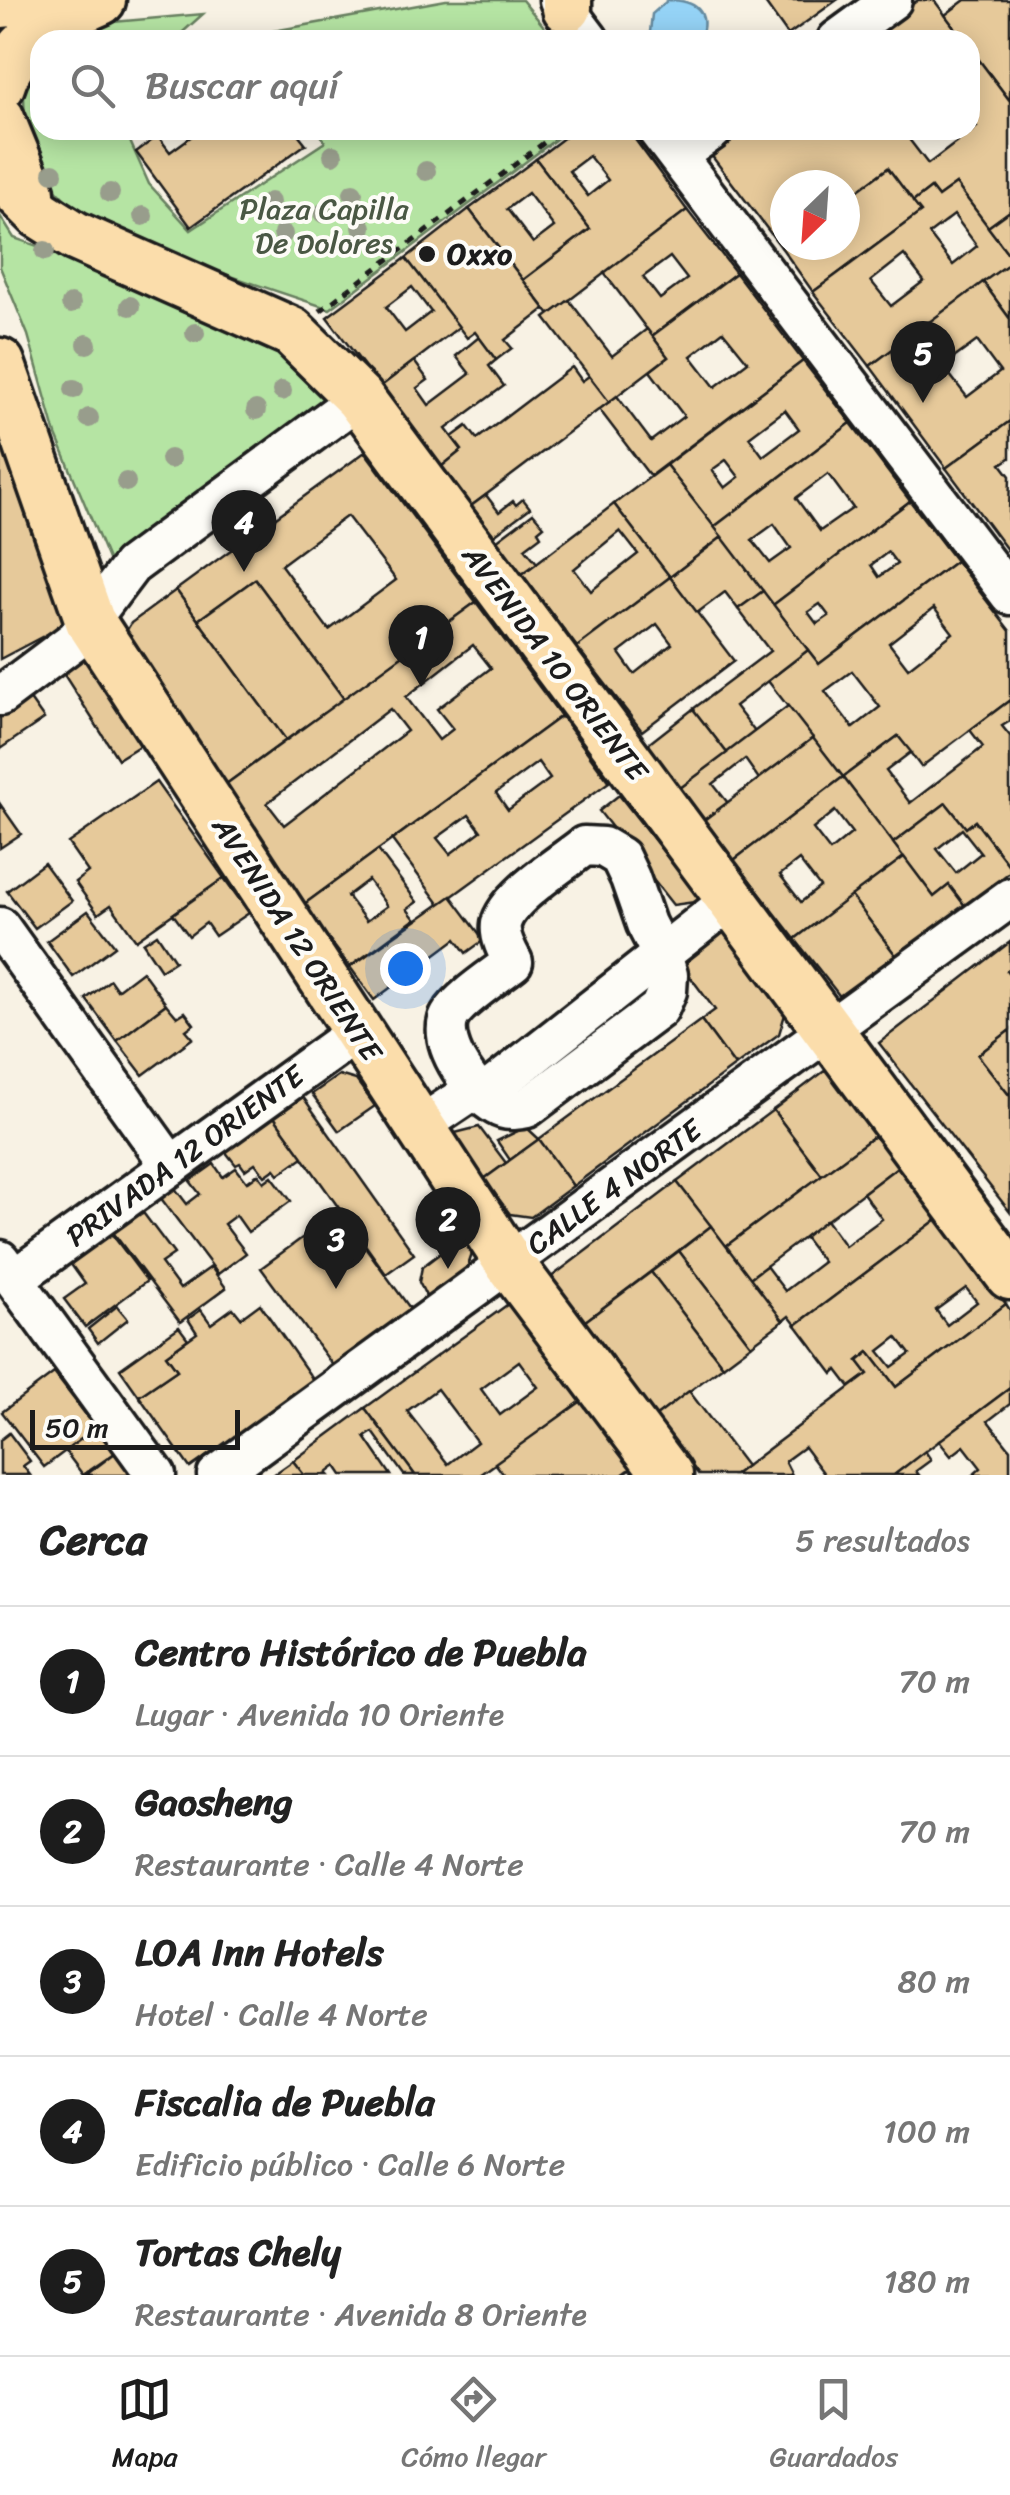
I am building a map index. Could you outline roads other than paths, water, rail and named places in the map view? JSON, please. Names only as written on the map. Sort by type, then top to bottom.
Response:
[{"type":"main road","points":[[0,2],[31,0]]},
{"type":"main road","points":[[42,30],[102,0]]},
{"type":"main road","points":[[0,86],[6,67],[30,40]]},
{"type":"main road","points":[[0,119],[40,214]]},
{"type":"main road","name":"AVENIDA 10 ORIENTE","points":[[0,169],[40,214],[88,242],[292,332],[358,398],[1010,1275]]},
{"type":"main road","name":"AVENIDA 12 ORIENTE","points":[[0,363],[90,621],[509,1262],[668,1475]]},
{"type":"street","points":[[851,30],[892,0]]},
{"type":"street","points":[[668,143],[1010,595]]},
{"type":"street","points":[[0,696],[67,647],[131,566],[358,398]]},
{"type":"street","points":[[475,1085],[452,1050],[448,1021],[454,1009],[513,962],[503,943],[501,925],[510,904],[584,846],[603,847],[620,857],[658,947]]},
{"type":"street","points":[[415,1118],[475,1085],[726,894]]},
{"type":"street","name":"CALLE 4 NORTE","points":[[217,1475],[1010,898]]},
{"type":"street","points":[[0,927],[171,1166]]},
{"type":"street","name":"PRIVADA 12 ORIENTE","points":[[7,1270],[171,1166],[356,1032]]},
{"type":"street","points":[[7,1270],[156,1475]]},
{"type":"water","points":[[668,0],[686,2],[702,15],[703,30],[650,30],[652,14]]},
{"type":"place","name":"Oxxo","points":[[427,254]]},
{"type":"place","name":"Tortas Chely","points":[[923,403]]},
{"type":"place","name":"Fiscalia de Puebla","points":[[244,572]]},
{"type":"place","name":"Centro Histórico de Puebla","points":[[421,687]]},
{"type":"place","name":"Gaosheng","points":[[448,1269]]},
{"type":"place","name":"LOA Inn Hotels","points":[[336,1289]]},
{"type":"park label","name":"Plaza Capilla De Dolores","points":[[324,226]]}]
